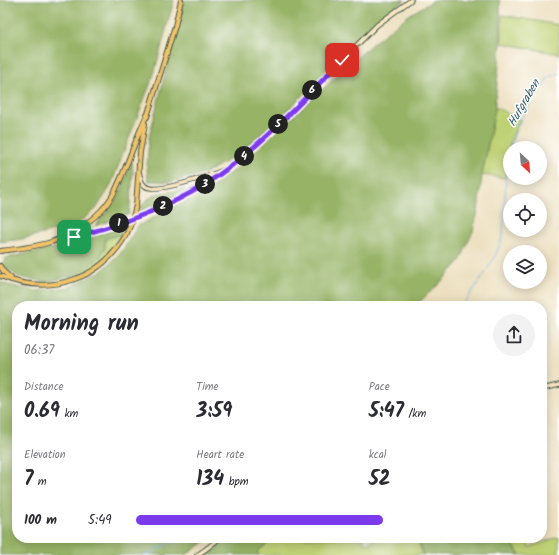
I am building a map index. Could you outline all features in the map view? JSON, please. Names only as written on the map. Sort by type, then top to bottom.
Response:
[{"type":"main road","points":[[0,276],[34,285],[48,285],[67,282],[91,272],[107,260],[120,244],[132,221],[136,205],[141,142],[147,115],[175,26],[181,0]]},
{"type":"main road","points":[[0,251],[30,247],[96,231],[130,220],[197,189],[237,161],[281,122],[377,25],[411,0]]},
{"type":"main road","points":[[52,242],[83,226],[99,213],[107,203],[114,192],[147,115]]},
{"type":"main road","points":[[139,170],[141,181],[144,186],[154,188],[177,185],[228,168]]},
{"type":"main road","points":[[0,256],[8,250]]},
{"type":"main road","points":[[0,266],[7,275],[16,281]]},
{"type":"main road","points":[[547,388],[559,385]]},
{"type":"main road","points":[[197,555],[213,543]]},
{"type":"green space","points":[[0,0],[174,0],[154,74],[110,187],[96,209],[74,226],[22,239],[0,242]]},
{"type":"green space","points":[[184,0],[405,0],[379,19],[294,104],[253,141],[227,161],[204,174],[170,182],[148,181],[147,166],[149,137]]},
{"type":"green space","points":[[434,0],[500,0],[501,44],[494,113],[482,175],[478,211],[473,231],[460,261],[440,283],[420,301],[12,301],[12,543],[203,543],[186,555],[0,555],[0,282],[37,291],[70,287],[103,270],[120,254],[138,226],[214,186],[238,167],[373,43],[409,15]]},
{"type":"green space","points":[[502,15],[559,25],[559,54],[502,43]]},
{"type":"green space","points":[[495,107],[520,120],[511,141],[503,141],[503,178],[482,175]]},
{"type":"green space","points":[[132,161],[133,173],[129,214],[95,226],[119,196]]},
{"type":"green space","points":[[186,189],[140,211],[141,206],[156,194]]},
{"type":"green space","points":[[121,228],[124,229],[122,234],[105,239],[105,248],[100,257],[86,269],[68,277],[46,282],[19,277],[9,270],[3,262],[6,258],[59,247]]},
{"type":"green space","points":[[122,234],[113,249],[101,263],[85,273],[68,277],[86,269],[105,248],[105,239]]},
{"type":"green space","points":[[559,537],[559,555],[520,555],[512,543],[527,543],[529,547],[540,543],[547,543],[547,541]]},
{"type":"green space","points":[[220,543],[268,543],[257,552],[259,555],[205,555]]},
{"type":"green space","points":[[268,543],[419,543],[423,555],[259,555],[257,552]]},
{"type":"green space","points":[[419,543],[512,543],[520,555],[423,555]]},
{"type":"waterway","name":"Hufgraben","points":[[512,141],[521,119],[538,91],[547,79],[559,73]]},
{"type":"waterway","name":"Hufgraben","points":[[488,268],[495,257],[503,235],[506,185]]},
{"type":"waterway","name":"Hufgraben","points":[[466,301],[486,272]]},
{"type":"waterway","name":"Hufgraben","points":[[145,555],[154,552],[158,548],[164,547],[169,543]]},
{"type":"route","points":[[74,237],[130,220],[178,199],[216,177],[271,131],[342,60]]}]
